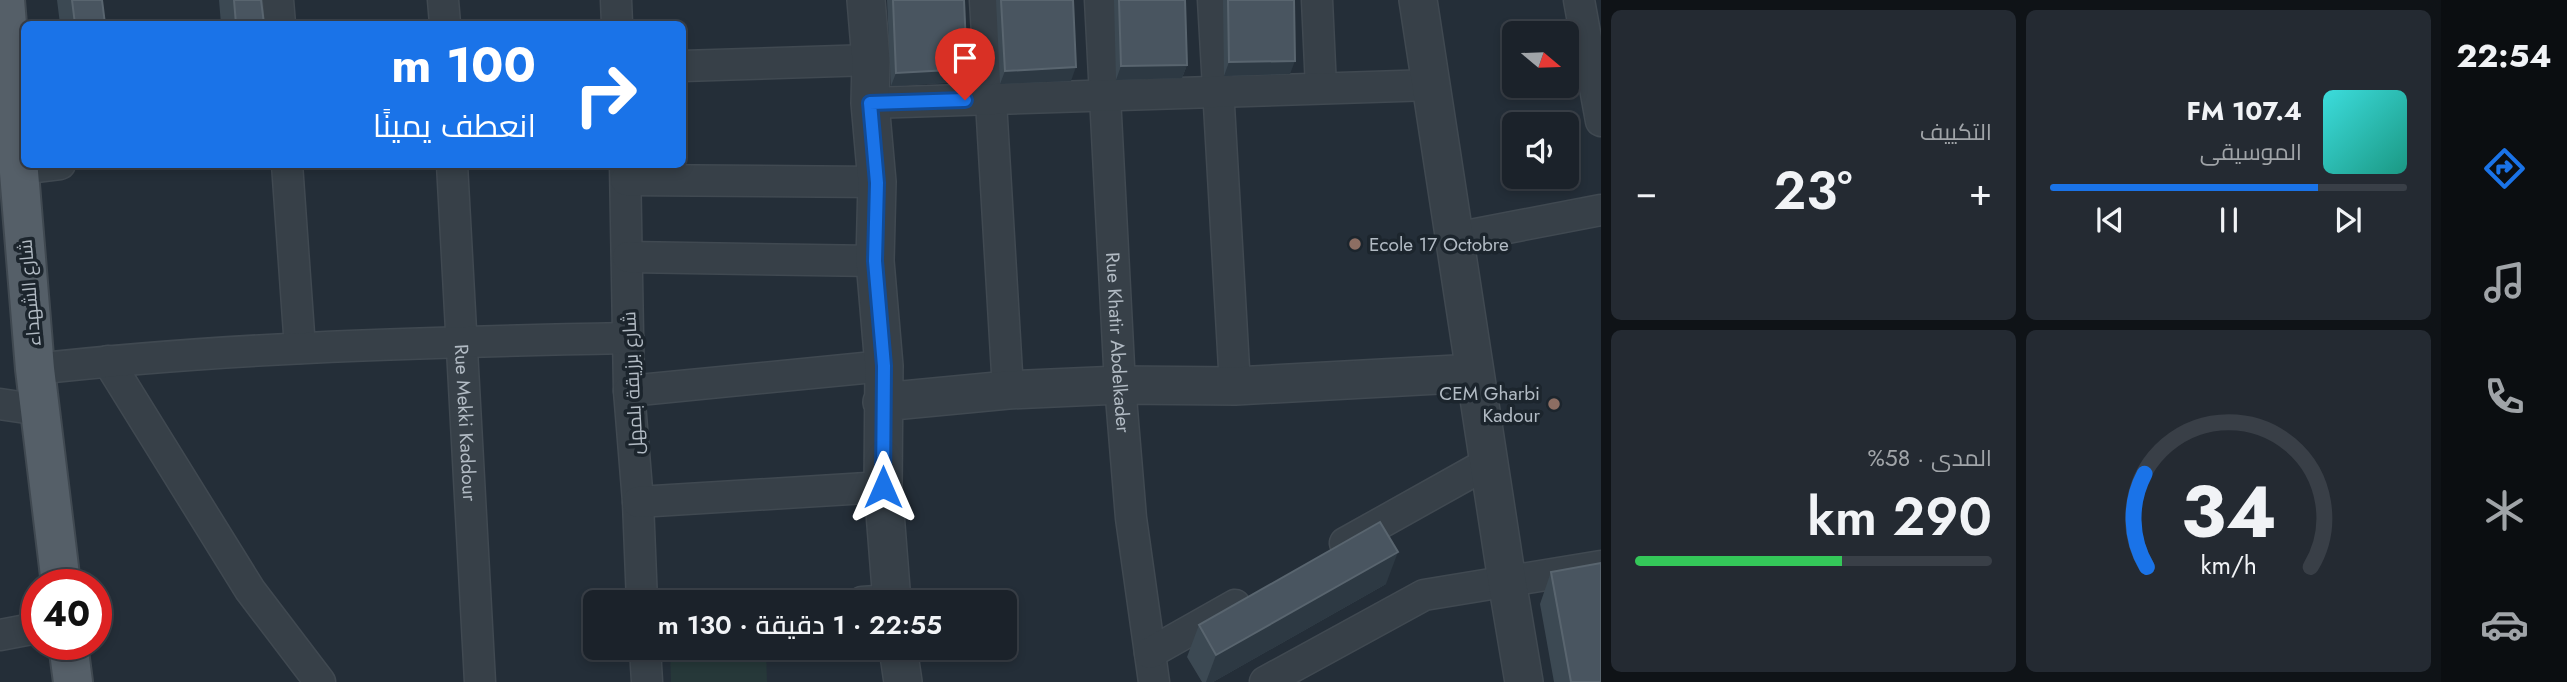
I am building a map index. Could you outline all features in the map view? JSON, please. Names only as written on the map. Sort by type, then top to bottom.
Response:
[{"type":"main road","name":"شارع الشهداء","points":[[5,0],[35,369],[59,569]]},
{"type":"main road","points":[[70,660],[73,682]]},
{"type":"street","points":[[278,0],[279,21]]},
{"type":"street","points":[[443,0],[444,21]]},
{"type":"street","points":[[616,0],[617,21]]},
{"type":"street","points":[[866,0],[871,60],[870,103],[877,183],[875,261],[883,384],[882,590]]},
{"type":"street","points":[[985,0],[1008,390]]},
{"type":"street","name":"Rue Khatir Abdelkader","points":[[1100,0],[1120,385],[1131,517],[1152,668]]},
{"type":"street","points":[[1213,0],[1235,386]]},
{"type":"street","points":[[1317,0],[1321,88]]},
{"type":"street","points":[[1418,0],[1524,682]]},
{"type":"street","points":[[1579,0],[1601,121]]},
{"type":"street","points":[[686,66],[871,60]]},
{"type":"street","points":[[870,103],[1432,85]]},
{"type":"street","points":[[19,169],[27,168]]},
{"type":"street","points":[[288,168],[300,348]]},
{"type":"street","name":"Rue Mekki Kaddour","points":[[452,168],[480,682]]},
{"type":"street","points":[[625,172],[877,183]]},
{"type":"street","name":"شارع برزيقة بلمهل","points":[[625,172],[629,391],[642,590]]},
{"type":"street","points":[[1455,238],[1601,210]]},
{"type":"street","points":[[628,257],[875,261]]},
{"type":"street","points":[[35,369],[108,361],[300,348],[628,338]]},
{"type":"street","points":[[108,361],[250,590],[320,682]]},
{"type":"street","points":[[629,391],[883,384],[1008,390],[1120,385],[1235,386],[1475,373]]},
{"type":"street","points":[[0,404],[40,410]]},
{"type":"street","points":[[1319,558],[1488,463]]},
{"type":"street","points":[[638,502],[883,487]]},
{"type":"street","points":[[1265,682],[1424,595],[1601,566]]},
{"type":"street","points":[[1152,668],[1258,592]]},
{"type":"street","points":[[0,635],[21,631]]},
{"type":"street","points":[[646,660],[647,682]]},
{"type":"street","points":[[900,660],[903,682]]},
{"type":"shaded area","points":[[670,660],[766,660],[767,682],[671,682]]},
{"type":"building","points":[[72,0],[102,0],[105,21],[75,21]]},
{"type":"building","points":[[234,0],[261,0],[264,21],[236,21]]},
{"type":"building","points":[[893,0],[964,0],[967,69],[896,73]]},
{"type":"building","points":[[1001,0],[1073,0],[1076,67],[1005,71]]},
{"type":"building","points":[[1119,0],[1185,0],[1187,65],[1121,66]]},
{"type":"building","points":[[1228,0],[1294,0],[1295,61],[1229,62]]},
{"type":"building","points":[[1380,522],[1398,552],[1216,655],[1199,625]]},
{"type":"building","points":[[1601,563],[1601,682],[1571,682],[1551,572]]},
{"type":"place","name":"Ecole 17 Octobre","points":[[1355,244]]},
{"type":"place","name":"CEM Gharbi Kadour","points":[[1554,404]]},
{"type":"route","points":[[883,487],[884,366],[875,261],[877,183],[870,103],[965,100]]}]
